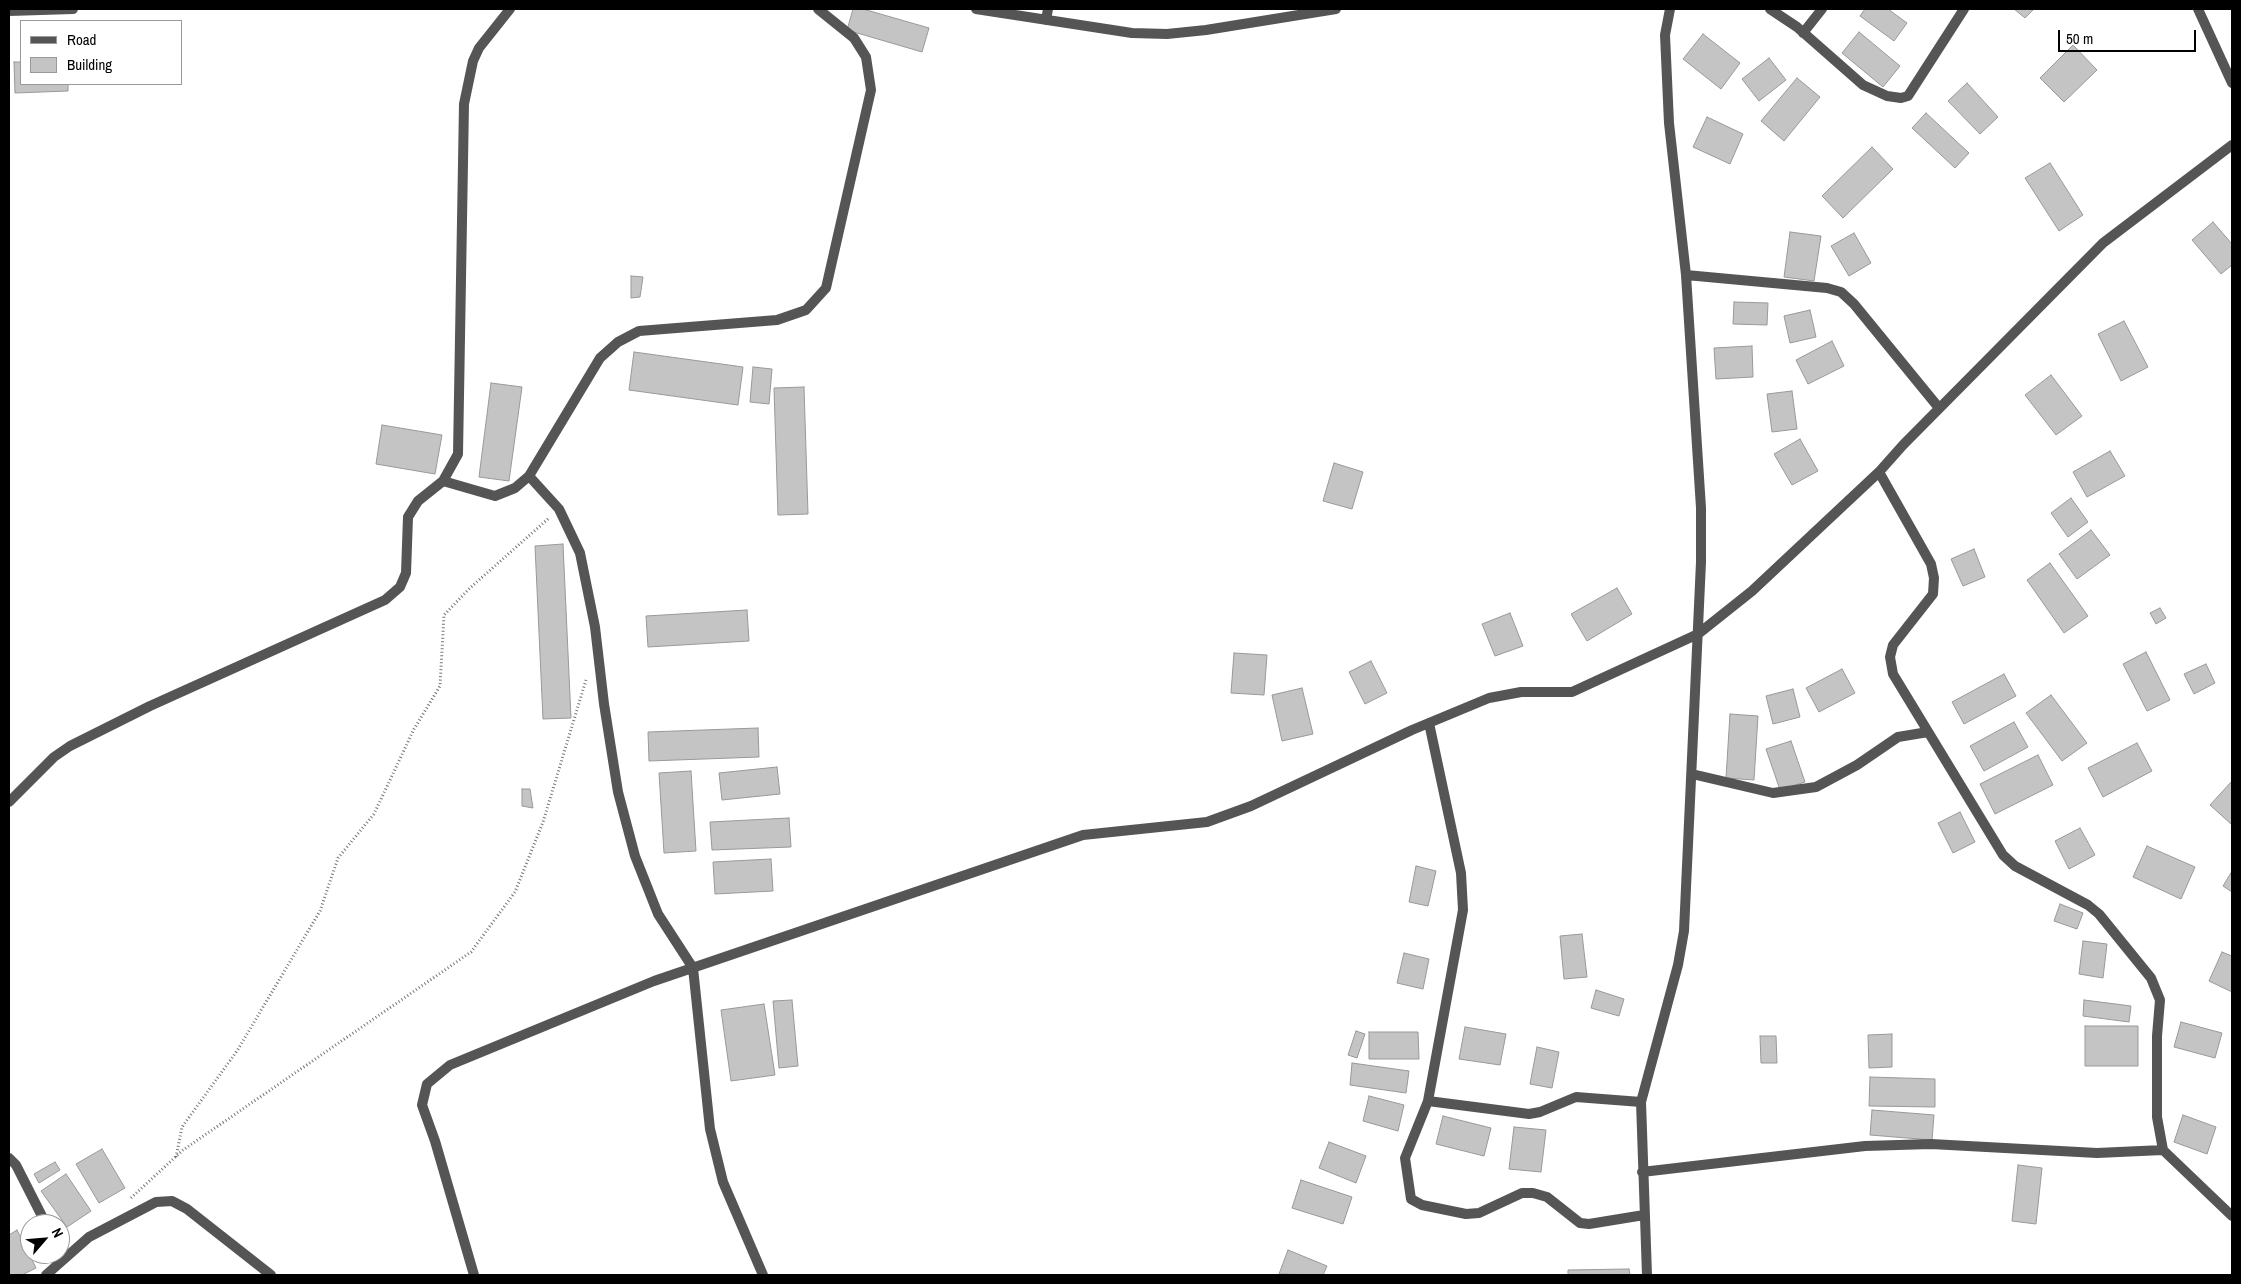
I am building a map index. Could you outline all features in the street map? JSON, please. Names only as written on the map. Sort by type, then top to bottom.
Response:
[{"type":"street","points":[[9,11],[74,9]]},
{"type":"street","points":[[9,802],[54,758],[70,746],[150,706],[385,600],[400,587],[406,573],[408,517],[418,501],[443,481],[458,454],[464,104],[476,54],[510,9]]},
{"type":"street","points":[[443,481],[495,496],[515,488],[529,476],[600,358],[618,342],[639,331],[777,320],[806,310],[826,288],[871,90],[866,57],[854,38],[818,9]]},
{"type":"street","points":[[976,9],[1132,33],[1167,34],[1206,30],[1336,9]]},
{"type":"street","points":[[1046,20],[1048,9]]},
{"type":"street","points":[[1647,1275],[1642,1172],[1642,1102],[1678,965],[1684,931],[1701,562],[1700,508],[1686,275],[1669,123],[1665,35],[1670,9]]},
{"type":"street","points":[[1770,9],[1803,33],[1863,85],[1887,96],[1901,98],[1908,96],[1964,9]]},
{"type":"street","points":[[1803,33],[1822,9]]},
{"type":"street","points":[[2198,9],[2232,84]]},
{"type":"street","points":[[474,1275],[435,1141],[422,1105],[427,1084],[450,1065],[654,981],[1083,835],[1207,822],[1251,806],[1429,723],[1489,698],[1521,692],[1572,692],[1698,634],[1752,591],[1879,472],[1939,408],[2103,243],[2232,145]]},
{"type":"street","points":[[1686,275],[1827,288],[1841,292],[1854,304],[1939,408]]},
{"type":"street","points":[[1879,472],[1931,564],[1934,578],[1933,594],[1893,645],[1890,657],[1894,674],[2003,855],[2015,866],[2088,905],[2099,914],[2151,978],[2160,1000],[2157,1036],[2156,1117],[2163,1150],[2232,1216]]},
{"type":"street","points":[[529,476],[558,509],[580,553],[595,627],[604,704],[618,792],[634,856],[658,914],[693,968],[710,1129],[723,1182],[763,1275]]},
{"type":"street","points":[[1429,723],[1461,872],[1463,910],[1428,1101],[1405,1158],[1411,1199],[1422,1205],[1466,1214],[1479,1212],[1522,1193],[1533,1193],[1547,1197],[1580,1223],[1589,1224],[1644,1215]]},
{"type":"street","points":[[1692,774],[1773,793],[1816,787],[1857,765],[1894,740],[1928,732]]},
{"type":"street","points":[[1428,1101],[1529,1114],[1540,1112],[1576,1098],[1642,1102]]},
{"type":"street","points":[[1642,1172],[1865,1146],[1931,1144],[2097,1153],[2163,1150]]},
{"type":"street","points":[[9,1158],[16,1165],[41,1214]]},
{"type":"street","points":[[70,1251],[89,1237],[156,1202],[172,1202],[187,1209],[271,1275]]},
{"type":"street","points":[[46,1275],[56,1264]]},
{"type":"path","points":[[176,1157],[182,1128],[237,1051],[320,911],[338,858],[374,814],[414,729],[440,686],[444,614],[470,588],[558,509]]},
{"type":"path","points":[[126,1202],[176,1157],[259,1097],[471,952],[515,892],[543,822],[589,673]]},
{"type":"building","points":[[853,9],[863,9],[929,28],[922,52],[847,30]]},
{"type":"building","points":[[1865,9],[1888,9],[1907,23],[1894,41],[1860,16]]},
{"type":"building","points":[[2014,9],[2034,9],[2025,18]]},
{"type":"building","points":[[1859,32],[1900,66],[1883,87],[1842,53]]},
{"type":"building","points":[[1703,34],[1740,63],[1721,89],[1683,59]]},
{"type":"building","points":[[2073,45],[2097,70],[2064,102],[2040,78]]},
{"type":"building","points":[[1769,58],[1786,80],[1759,101],[1742,79]]},
{"type":"building","points":[[14,62],[20,62],[20,85],[68,85],[68,91],[15,93]]},
{"type":"building","points":[[1797,78],[1820,97],[1784,141],[1761,121]]},
{"type":"building","points":[[1967,83],[1998,117],[1980,134],[1948,101]]},
{"type":"building","points":[[1926,113],[1969,153],[1955,168],[1912,128]]},
{"type":"building","points":[[1707,117],[1743,134],[1730,164],[1693,147]]},
{"type":"building","points":[[1872,147],[1893,169],[1843,218],[1822,196]]},
{"type":"building","points":[[2050,163],[2083,215],[2059,231],[2025,178]]},
{"type":"building","points":[[2213,222],[2232,244],[2232,265],[2221,274],[2192,240]]},
{"type":"building","points":[[1790,232],[1821,236],[1814,281],[1784,277]]},
{"type":"building","points":[[1854,233],[1871,263],[1849,276],[1831,246]]},
{"type":"building","points":[[631,276],[643,277],[640,297],[631,298]]},
{"type":"building","points":[[1734,302],[1768,303],[1767,325],[1733,324]]},
{"type":"building","points":[[1810,310],[1816,337],[1790,343],[1784,316]]},
{"type":"building","points":[[2124,321],[2148,367],[2121,381],[2098,334]]},
{"type":"building","points":[[1832,341],[1844,366],[1808,384],[1796,360]]},
{"type":"building","points":[[1752,346],[1753,377],[1716,379],[1714,348]]},
{"type":"building","points":[[634,352],[743,367],[738,405],[629,390]]},
{"type":"building","points":[[753,367],[772,369],[769,404],[750,402]]},
{"type":"building","points":[[2051,375],[2082,416],[2056,435],[2025,395]]},
{"type":"building","points":[[491,383],[522,387],[509,481],[479,477]]},
{"type":"building","points":[[804,387],[808,514],[778,515],[774,388]]},
{"type":"building","points":[[1792,391],[1797,429],[1772,432],[1767,394]]},
{"type":"building","points":[[382,425],[442,435],[435,474],[376,464]]},
{"type":"building","points":[[1800,439],[1818,471],[1792,485],[1774,454]]},
{"type":"building","points":[[2110,451],[2125,476],[2087,497],[2073,472]]},
{"type":"building","points":[[1334,463],[1363,472],[1352,509],[1323,501]]},
{"type":"building","points":[[2071,498],[2088,522],[2068,537],[2051,513]]},
{"type":"building","points":[[2091,530],[2110,555],[2077,579],[2059,554]]},
{"type":"building","points":[[563,544],[571,718],[543,719],[535,546]]},
{"type":"building","points":[[1974,549],[1985,577],[1963,586],[1951,559]]},
{"type":"building","points":[[2050,563],[2088,616],[2064,633],[2027,580]]},
{"type":"building","points":[[1617,588],[1632,614],[1587,641],[1571,614]]},
{"type":"building","points":[[2160,608],[2166,618],[2156,624],[2150,613]]},
{"type":"building","points":[[747,610],[749,641],[648,647],[646,616]]},
{"type":"building","points":[[1510,613],[1523,646],[1495,656],[1482,624]]},
{"type":"building","points":[[2146,652],[2170,700],[2147,711],[2123,664]]},
{"type":"building","points":[[1234,653],[1267,655],[1264,695],[1231,693]]},
{"type":"building","points":[[1371,661],[1387,693],[1365,704],[1349,672]]},
{"type":"building","points":[[2206,664],[2215,683],[2194,694],[2184,674]]},
{"type":"building","points":[[1842,669],[1855,693],[1819,712],[1806,688]]},
{"type":"building","points":[[2004,674],[2016,696],[1964,724],[1952,702]]},
{"type":"building","points":[[1302,688],[1313,734],[1282,741],[1272,695]]},
{"type":"building","points":[[1793,689],[1800,717],[1773,724],[1766,696]]},
{"type":"building","points":[[2051,695],[2087,743],[2062,761],[2026,713]]},
{"type":"building","points":[[1730,714],[1758,716],[1754,780],[1726,778]]},
{"type":"building","points":[[2014,722],[2028,747],[1984,771],[1970,746]]},
{"type":"building","points":[[758,728],[759,757],[649,761],[648,732]]},
{"type":"building","points":[[1791,741],[1805,782],[1780,790],[1766,749]]},
{"type":"building","points":[[2137,743],[2152,771],[2103,797],[2088,768]]},
{"type":"building","points":[[2038,755],[2053,785],[1995,814],[1980,784]]},
{"type":"building","points":[[777,767],[780,794],[722,800],[719,773]]},
{"type":"building","points":[[691,771],[696,851],[664,853],[659,773]]},
{"type":"building","points":[[2232,781],[2232,823],[2231,824],[2210,805]]},
{"type":"building","points":[[522,789],[530,789],[533,808],[522,806]]},
{"type":"building","points":[[1960,812],[1975,842],[1953,853],[1938,823]]},
{"type":"building","points":[[789,818],[791,847],[712,850],[710,822]]},
{"type":"building","points":[[2080,828],[2095,855],[2069,869],[2055,841]]},
{"type":"building","points":[[2147,846],[2195,867],[2181,899],[2133,877]]},
{"type":"building","points":[[771,859],[773,891],[715,894],[713,862]]},
{"type":"building","points":[[1416,866],[1436,871],[1428,906],[1409,902]]},
{"type":"building","points":[[2232,871],[2232,892],[2223,886]]},
{"type":"building","points":[[2060,904],[2083,913],[2077,929],[2054,921]]},
{"type":"building","points":[[1582,934],[1587,977],[1564,979],[1560,936]]},
{"type":"building","points":[[2083,941],[2107,944],[2103,978],[2079,974]]},
{"type":"building","points":[[2222,952],[2232,956],[2232,992],[2209,981]]},
{"type":"building","points":[[1404,953],[1429,959],[1423,989],[1397,983]]},
{"type":"building","points":[[1596,990],[1624,999],[1619,1016],[1591,1008]]},
{"type":"building","points":[[792,1000],[798,1066],[779,1068],[773,1001]]},
{"type":"building","points":[[2084,1000],[2131,1006],[2129,1022],[2083,1016]]},
{"type":"building","points":[[764,1004],[775,1075],[731,1081],[721,1010]]},
{"type":"building","points":[[2181,1022],[2222,1033],[2215,1058],[2174,1047]]},
{"type":"building","points":[[2085,1026],[2138,1026],[2138,1066],[2085,1066]]},
{"type":"building","points":[[1465,1027],[1506,1034],[1500,1065],[1459,1059]]},
{"type":"building","points":[[1356,1031],[1365,1034],[1357,1058],[1348,1055]]},
{"type":"building","points":[[1369,1032],[1418,1032],[1419,1059],[1369,1059]]},
{"type":"building","points":[[1892,1034],[1892,1067],[1869,1068],[1868,1035]]},
{"type":"building","points":[[1760,1036],[1776,1036],[1777,1063],[1761,1063]]},
{"type":"building","points":[[1537,1047],[1559,1052],[1552,1088],[1530,1084]]},
{"type":"building","points":[[1352,1063],[1409,1071],[1406,1093],[1350,1085]]},
{"type":"building","points":[[1870,1077],[1935,1079],[1935,1107],[1869,1106]]},
{"type":"building","points":[[1369,1096],[1404,1105],[1398,1131],[1363,1121]]},
{"type":"building","points":[[1872,1110],[1934,1115],[1932,1140],[1870,1135]]},
{"type":"building","points":[[2183,1115],[2216,1127],[2207,1154],[2174,1142]]},
{"type":"building","points":[[1443,1116],[1491,1128],[1484,1156],[1436,1144]]},
{"type":"building","points":[[1514,1127],[1546,1130],[1541,1172],[1509,1169]]},
{"type":"building","points":[[1329,1142],[1366,1156],[1356,1183],[1319,1168]]},
{"type":"building","points":[[102,1149],[125,1188],[99,1203],[76,1164]]},
{"type":"building","points":[[55,1162],[60,1170],[39,1183],[34,1174]]},
{"type":"building","points":[[2018,1165],[2042,1168],[2036,1224],[2012,1221]]},
{"type":"building","points":[[66,1174],[91,1211],[70,1225],[70,1214],[58,1214],[41,1191]]},
{"type":"building","points":[[1301,1180],[1352,1197],[1343,1224],[1292,1208]]},
{"type":"building","points":[[17,1230],[20,1236],[20,1264],[34,1264],[36,1268],[22,1275],[9,1275],[9,1235]]},
{"type":"building","points":[[1288,1250],[1327,1266],[1323,1275],[1279,1274]]},
{"type":"building","points":[[1629,1269],[1630,1275],[1568,1275],[1568,1270]]}]
